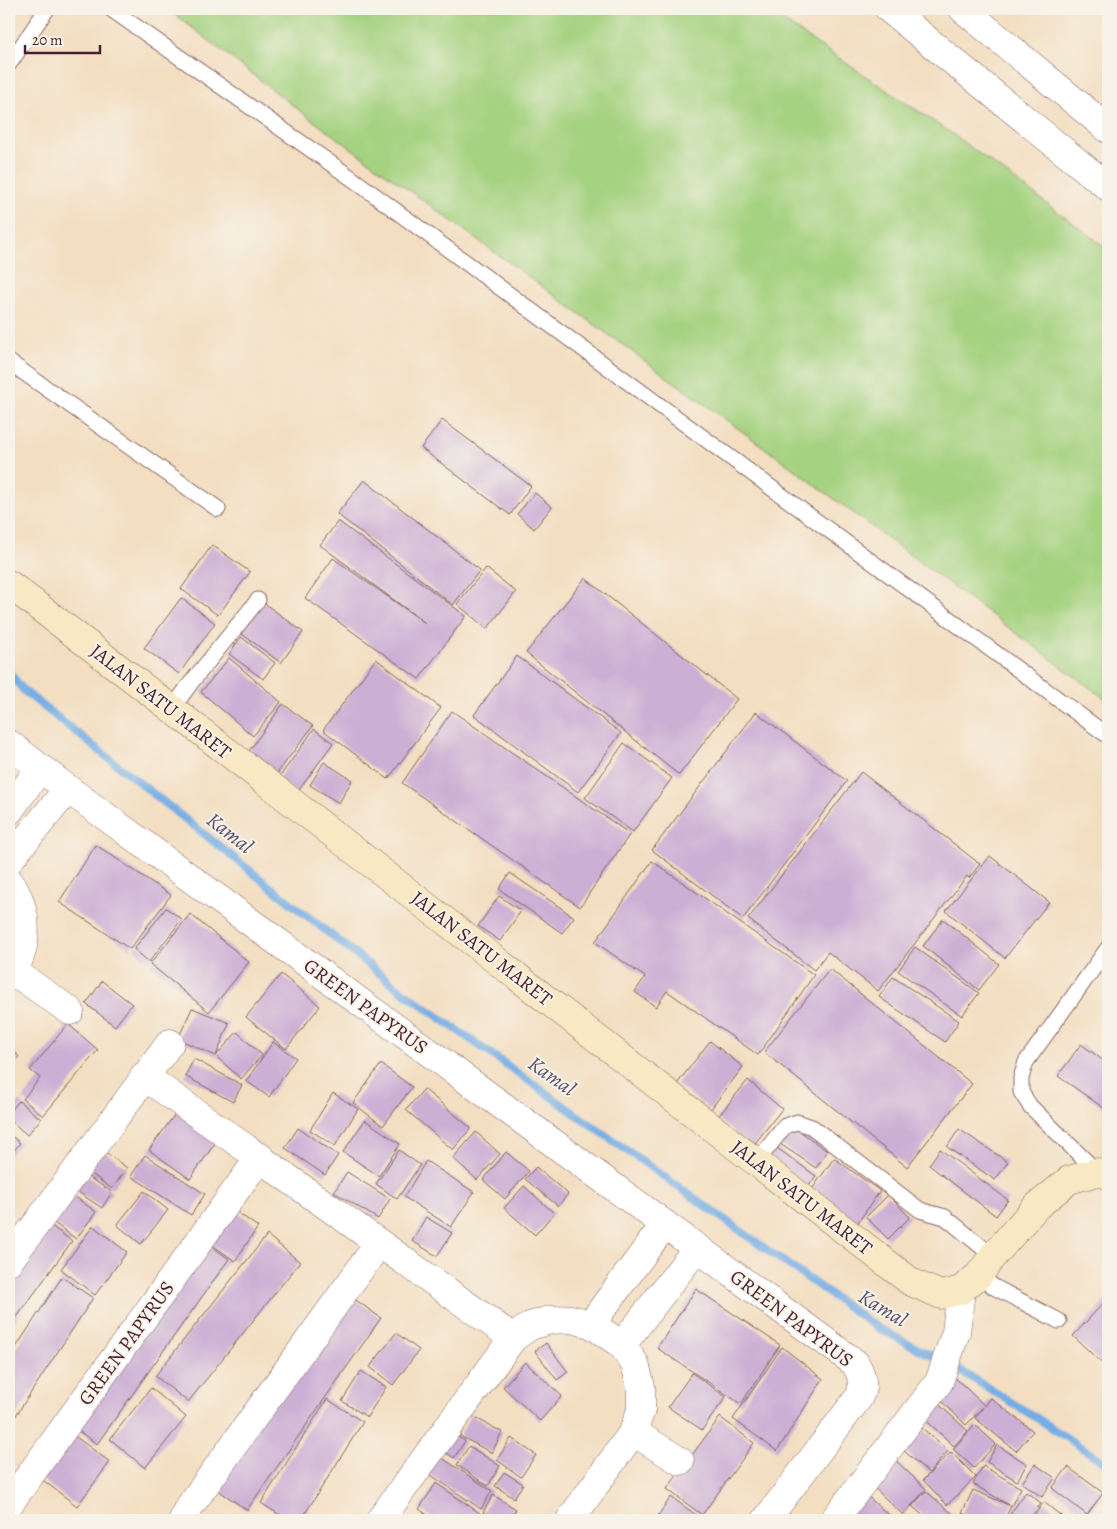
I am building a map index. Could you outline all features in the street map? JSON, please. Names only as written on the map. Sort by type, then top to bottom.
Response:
[{"type":"street","points":[[963,9],[1108,129]]},
{"type":"street","points":[[904,14],[1108,188]]},
{"type":"street","name":"JALAN SATU MARET","points":[[9,584],[911,1282],[941,1295],[978,1274]]},
{"type":"street","name":"GREEN PAPYRUS","points":[[9,744],[855,1364],[861,1376],[863,1386],[859,1396],[766,1520]]},
{"type":"street","points":[[9,811],[40,768]]},
{"type":"street","points":[[9,860],[68,789]]},
{"type":"street","points":[[9,881],[19,901],[25,923],[22,954],[11,974],[70,1011]]},
{"type":"street","points":[[9,1261],[170,1043]]},
{"type":"street","points":[[144,1076],[513,1338]]},
{"type":"street","name":"GREEN PAPYRUS","points":[[9,1504],[260,1158]]},
{"type":"street","points":[[834,1520],[938,1382],[978,1274],[1036,1207],[1069,1180],[1103,1174]]},
{"type":"street","points":[[591,1324],[665,1224]]},
{"type":"street","points":[[183,1520],[187,1510],[379,1243]]},
{"type":"street","points":[[622,1345],[697,1248]]},
{"type":"street","points":[[380,1520],[513,1338],[530,1326],[550,1320],[571,1319],[591,1324],[622,1345],[635,1364],[641,1386],[640,1410],[633,1432],[570,1520]]},
{"type":"street","points":[[633,1432],[680,1462]]},
{"type":"lane","points":[[9,64],[47,9]]},
{"type":"lane","points":[[111,9],[350,177],[1108,736]]},
{"type":"lane","points":[[9,362],[218,509]]},
{"type":"lane","points":[[172,709],[258,600]]},
{"type":"lane","points":[[1103,1174],[1030,1106],[1020,1092],[1021,1078],[1026,1062],[1108,948]]},
{"type":"lane","points":[[757,1161],[785,1126],[797,1122],[812,1127],[920,1210],[945,1217],[978,1274],[994,1287],[1059,1321]]},
{"type":"green space","points":[[168,9],[765,9],[954,135],[1108,249],[1108,701],[776,456],[308,117]]},
{"type":"building","points":[[442,420],[531,486],[510,515],[421,448]]},
{"type":"building","points":[[364,480],[480,570],[453,605],[337,514]]},
{"type":"building","points":[[535,493],[552,507],[534,529],[517,514]]},
{"type":"building","points":[[338,521],[466,616],[419,679],[305,598],[333,558],[425,623],[320,545]]},
{"type":"building","points":[[212,545],[250,572],[218,615],[181,589]]},
{"type":"building","points":[[486,568],[516,592],[487,629],[457,604]]},
{"type":"building","points":[[585,578],[737,699],[679,775],[526,653]]},
{"type":"building","points":[[181,598],[215,623],[179,674],[144,648]]},
{"type":"building","points":[[260,600],[303,632],[281,663],[238,631]]},
{"type":"building","points":[[241,637],[275,663],[263,679],[229,654]]},
{"type":"building","points":[[517,656],[621,733],[578,792],[474,715]]},
{"type":"building","points":[[229,658],[281,702],[253,736],[201,692]]},
{"type":"building","points":[[376,659],[441,708],[388,779],[323,730]]},
{"type":"building","points":[[283,704],[313,726],[275,776],[246,755]]},
{"type":"building","points":[[452,711],[630,834],[580,907],[402,783]]},
{"type":"building","points":[[756,712],[847,781],[743,919],[652,850]]},
{"type":"building","points":[[314,729],[333,743],[297,793],[278,779]]},
{"type":"building","points":[[624,743],[672,778],[633,832],[585,798]]},
{"type":"building","points":[[324,762],[352,780],[339,803],[310,785]]},
{"type":"building","points":[[861,772],[980,864],[969,878],[967,876],[878,991],[828,952],[814,970],[748,919]]},
{"type":"building","points":[[96,845],[171,895],[130,949],[59,902]]},
{"type":"building","points":[[990,856],[1049,902],[1005,958],[946,911]]},
{"type":"building","points":[[652,861],[814,975],[758,1055],[667,991],[656,1007],[635,992],[645,977],[595,942]]},
{"type":"building","points":[[510,873],[574,917],[562,933],[499,889]]},
{"type":"building","points":[[499,896],[521,911],[500,941],[478,926]]},
{"type":"building","points":[[166,908],[182,919],[149,962],[134,949]]},
{"type":"building","points":[[190,914],[249,962],[209,1012],[150,964]]},
{"type":"building","points":[[943,919],[999,964],[979,990],[923,946]]},
{"type":"building","points":[[915,947],[979,993],[962,1016],[898,971]]},
{"type":"building","points":[[830,969],[972,1084],[907,1167],[764,1052]]},
{"type":"building","points":[[281,974],[320,1006],[286,1049],[246,1017]]},
{"type":"building","points":[[893,977],[959,1021],[945,1042],[879,997]]},
{"type":"building","points":[[102,981],[132,1004],[115,1026],[86,1004]]},
{"type":"building","points":[[192,1008],[229,1023],[216,1056],[178,1039]]},
{"type":"building","points":[[68,1024],[98,1050],[43,1116],[23,1099],[40,1078],[30,1070]]},
{"type":"building","points":[[237,1032],[262,1055],[241,1079],[216,1056]]},
{"type":"building","points":[[710,1041],[743,1067],[710,1110],[677,1084]]},
{"type":"building","points":[[273,1042],[296,1058],[269,1097],[246,1081]]},
{"type":"building","points":[[1081,1044],[1108,1064],[1108,1111],[1058,1076]]},
{"type":"building","points":[[9,1046],[19,1057],[9,1066]]},
{"type":"building","points":[[194,1059],[242,1085],[233,1102],[185,1076]]},
{"type":"building","points":[[381,1064],[412,1087],[383,1126],[353,1103]]},
{"type":"building","points":[[748,1080],[782,1109],[752,1147],[717,1118]]},
{"type":"building","points":[[424,1089],[471,1128],[453,1150],[406,1110]]},
{"type":"building","points":[[333,1093],[358,1109],[335,1146],[310,1130]]},
{"type":"building","points":[[19,1101],[41,1119],[27,1135],[9,1119],[9,1113]]},
{"type":"building","points":[[178,1110],[218,1139],[190,1179],[149,1150]]},
{"type":"building","points":[[365,1120],[400,1144],[379,1176],[343,1152]]},
{"type":"building","points":[[793,1126],[827,1151],[816,1168],[780,1144]]},
{"type":"building","points":[[298,1128],[338,1155],[325,1175],[285,1148]]},
{"type":"building","points":[[959,1129],[1008,1162],[995,1180],[947,1147]]},
{"type":"building","points":[[476,1132],[500,1154],[477,1180],[453,1158]]},
{"type":"building","points":[[9,1134],[20,1143],[9,1157]]},
{"type":"building","points":[[97,1146],[127,1168],[112,1189],[82,1167]]},
{"type":"building","points":[[777,1148],[816,1176],[805,1191],[766,1163]]},
{"type":"building","points":[[940,1149],[1008,1200],[996,1216],[929,1165]]},
{"type":"building","points":[[399,1150],[420,1165],[397,1199],[376,1184]]},
{"type":"building","points":[[506,1152],[529,1171],[505,1199],[483,1180]]},
{"type":"building","points":[[145,1155],[205,1194],[191,1215],[131,1176]]},
{"type":"building","points":[[834,1158],[880,1191],[854,1228],[808,1195]]},
{"type":"building","points":[[426,1161],[474,1192],[451,1227],[404,1197]]},
{"type":"building","points":[[536,1167],[568,1194],[558,1206],[525,1179]]},
{"type":"building","points":[[79,1171],[112,1192],[102,1208],[69,1186]]},
{"type":"building","points":[[347,1172],[390,1199],[378,1219],[334,1192]]},
{"type":"building","points":[[524,1186],[554,1213],[535,1235],[504,1208]]},
{"type":"building","points":[[66,1190],[96,1212],[76,1239],[46,1217]]},
{"type":"building","points":[[144,1191],[168,1210],[141,1244],[117,1225]]},
{"type":"building","points":[[888,1195],[910,1217],[888,1239],[866,1217]]},
{"type":"building","points":[[231,1208],[258,1227],[235,1261],[208,1242]]},
{"type":"building","points":[[426,1217],[452,1233],[437,1256],[412,1241]]},
{"type":"building","points":[[43,1220],[72,1241],[9,1328],[9,1267]]},
{"type":"building","points":[[93,1226],[127,1252],[95,1295],[61,1269]]},
{"type":"building","points":[[267,1235],[300,1262],[188,1402],[155,1376]]},
{"type":"building","points":[[203,1240],[229,1259],[97,1444],[70,1425]]},
{"type":"building","points":[[62,1277],[93,1298],[9,1426],[9,1358]]},
{"type":"building","points":[[696,1289],[780,1345],[741,1404],[657,1348]]},
{"type":"building","points":[[346,1293],[381,1318],[247,1510],[212,1486]]},
{"type":"building","points":[[1108,1298],[1108,1369],[1073,1336]]},
{"type":"building","points":[[396,1333],[419,1350],[393,1385],[370,1367]]},
{"type":"building","points":[[546,1343],[568,1372],[557,1380],[535,1351]]},
{"type":"building","points":[[782,1347],[823,1379],[777,1451],[733,1419]]},
{"type":"building","points":[[525,1362],[562,1396],[540,1421],[503,1387]]},
{"type":"building","points":[[361,1371],[386,1387],[367,1417],[342,1401]]},
{"type":"building","points":[[692,1373],[726,1397],[702,1430],[668,1407]]},
{"type":"building","points":[[951,1374],[985,1406],[991,1398],[1033,1431],[1016,1451],[975,1418],[983,1407],[966,1425],[933,1393]]},
{"type":"building","points":[[151,1388],[186,1417],[145,1468],[110,1439]]},
{"type":"building","points":[[932,1398],[968,1431],[954,1446],[918,1413]]},
{"type":"building","points":[[327,1399],[363,1422],[301,1520],[288,1520],[261,1503]]},
{"type":"building","points":[[470,1415],[502,1432],[492,1453],[460,1436]]},
{"type":"building","points":[[720,1417],[754,1443],[702,1515],[667,1489]]},
{"type":"building","points":[[913,1420],[948,1451],[929,1473],[894,1442]]},
{"type":"building","points":[[975,1425],[996,1444],[974,1468],[953,1449]]},
{"type":"building","points":[[448,1431],[465,1441],[454,1458],[437,1447]]},
{"type":"building","points":[[72,1434],[110,1462],[77,1506],[40,1478]]},
{"type":"building","points":[[511,1438],[536,1455],[521,1477],[497,1460]]},
{"type":"building","points":[[997,1445],[1027,1464],[1017,1481],[987,1462]]},
{"type":"building","points":[[469,1446],[500,1466],[488,1486],[457,1465]]},
{"type":"building","points":[[951,1452],[976,1477],[947,1505],[923,1480]]},
{"type":"building","points":[[439,1456],[492,1491],[481,1509],[428,1473]]},
{"type":"building","points":[[892,1457],[926,1489],[903,1515],[868,1482]]},
{"type":"building","points":[[1035,1464],[1055,1478],[1042,1497],[1022,1483]]},
{"type":"building","points":[[983,1466],[1021,1488],[1011,1506],[973,1484]]},
{"type":"building","points":[[1068,1467],[1103,1493],[1087,1515],[1052,1488]]},
{"type":"building","points":[[504,1472],[523,1484],[514,1498],[495,1486]]},
{"type":"building","points":[[436,1483],[490,1520],[431,1520],[432,1518],[419,1509]]},
{"type":"building","points":[[973,1490],[1011,1506],[1004,1520],[978,1520],[962,1513]]},
{"type":"building","points":[[926,1491],[955,1516],[951,1520],[928,1520],[912,1506]]},
{"type":"building","points":[[1026,1492],[1041,1503],[1029,1520],[1019,1520],[1010,1514]]},
{"type":"building","points":[[865,1494],[891,1517],[888,1520],[842,1520]]},
{"type":"building","points":[[493,1495],[516,1509],[509,1520],[497,1520],[483,1512]]},
{"type":"building","points":[[671,1497],[699,1517],[697,1520],[655,1520]]},
{"type":"building","points":[[1044,1502],[1066,1520],[1042,1520],[1035,1514]]},
{"type":"building","points":[[9,1515],[45,1519],[45,1520],[9,1520]]},
{"type":"waterway","name":"Kamal","points":[[9,672],[24,691],[398,988],[876,1327],[940,1360]]},
{"type":"waterway","name":"Kamal","points":[[951,1365],[1108,1465]]}]
